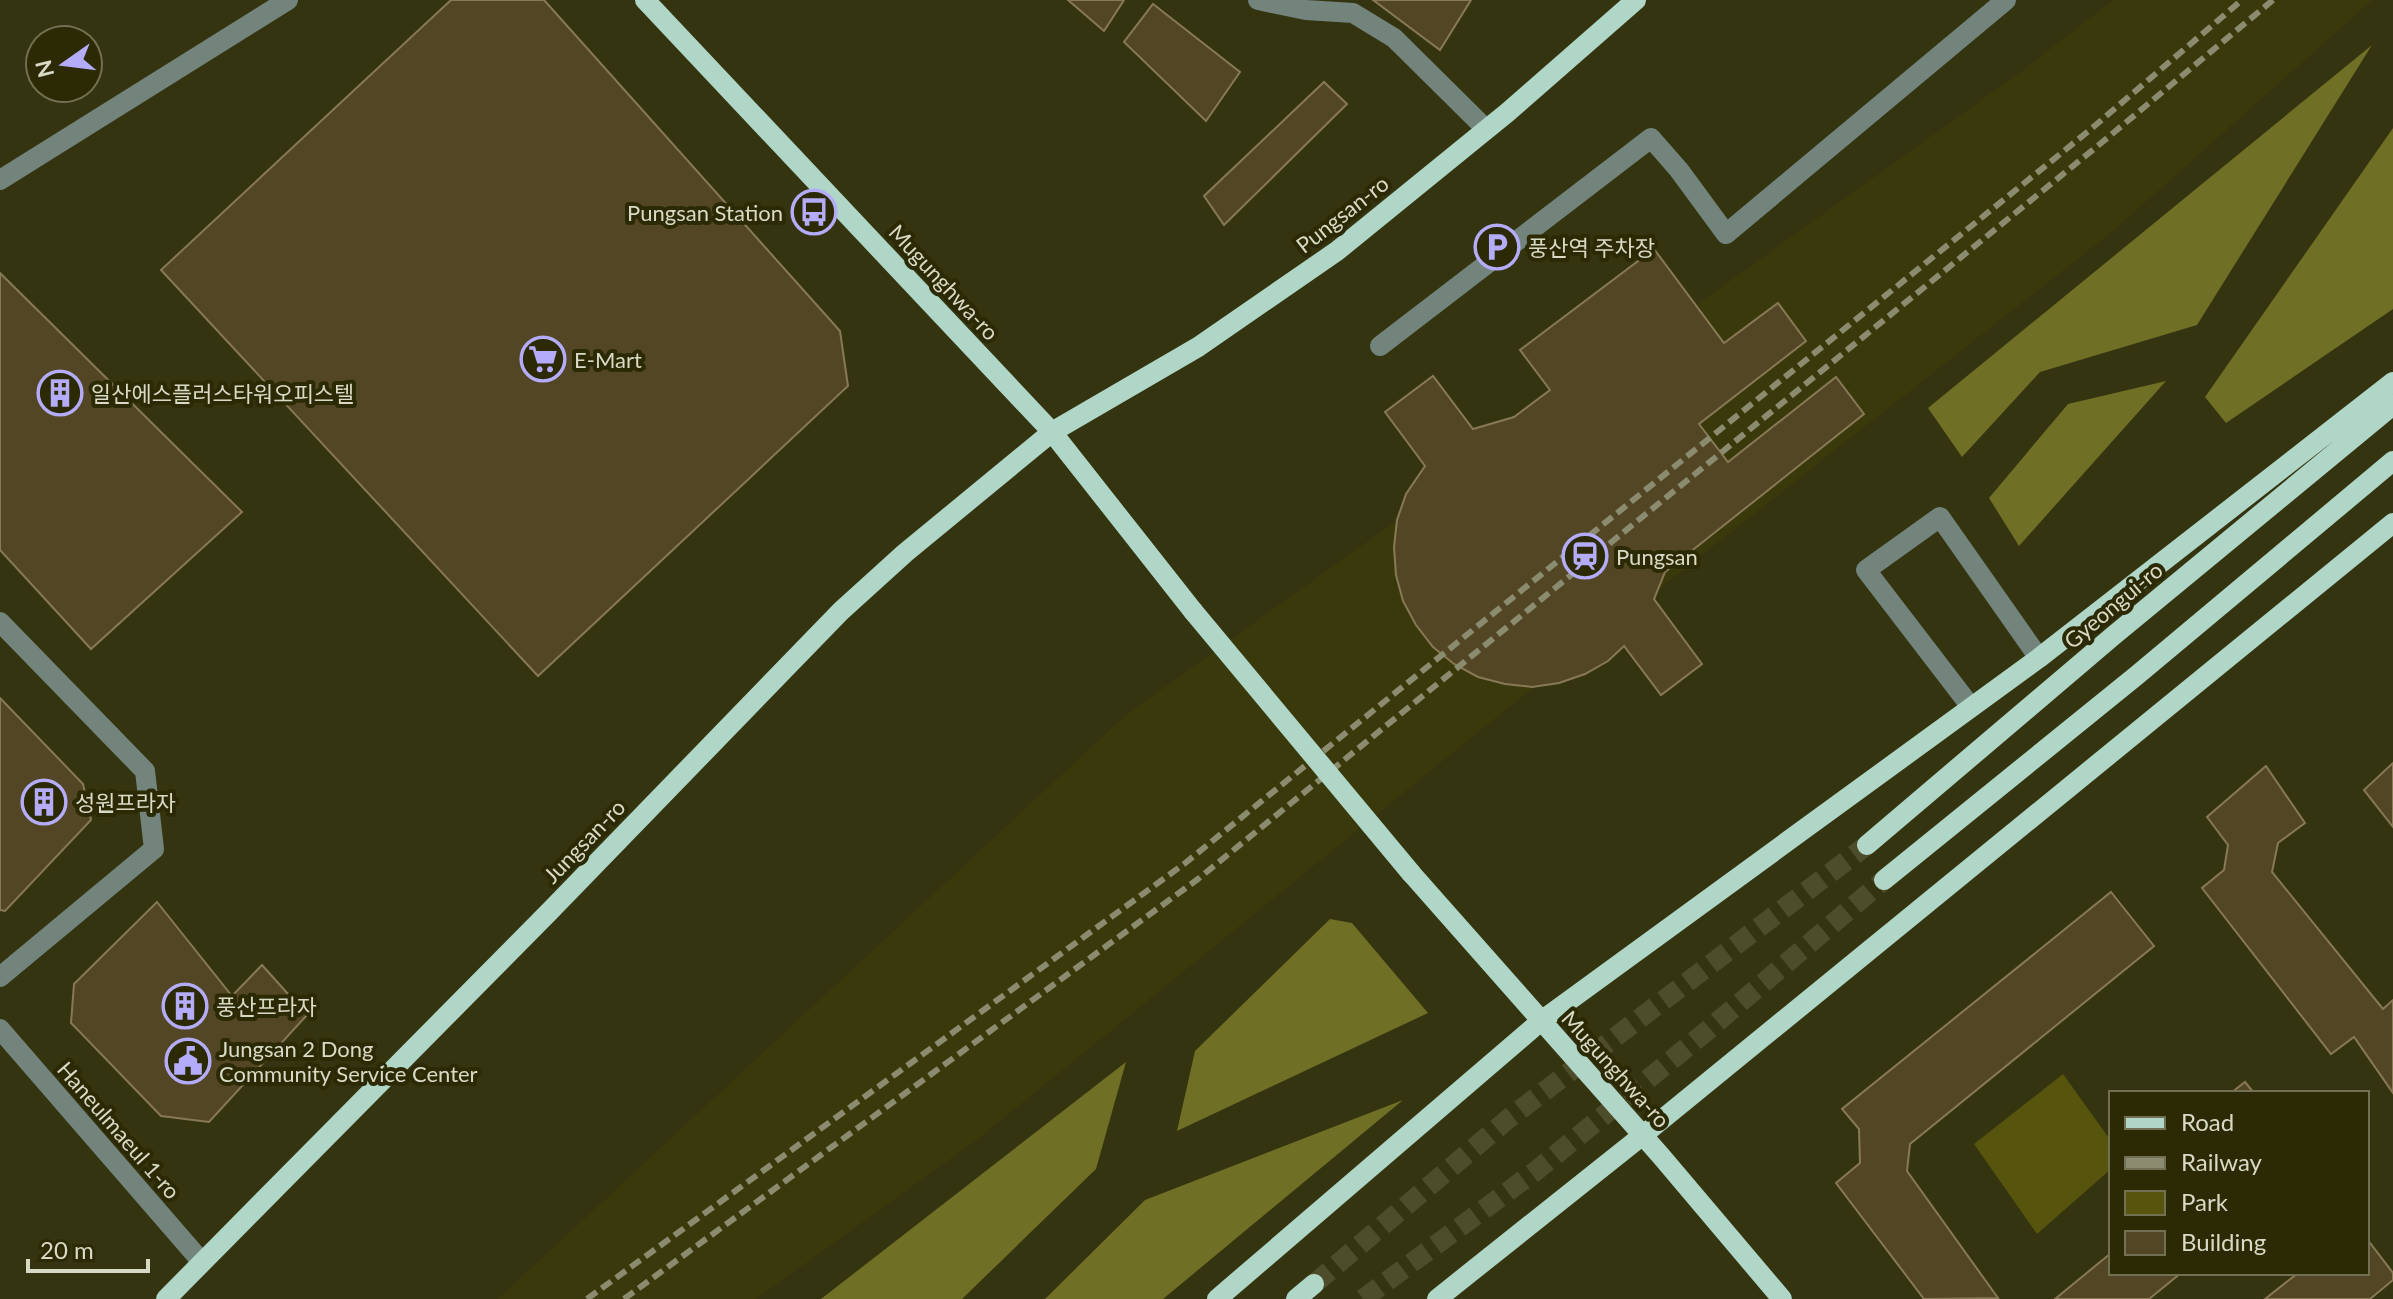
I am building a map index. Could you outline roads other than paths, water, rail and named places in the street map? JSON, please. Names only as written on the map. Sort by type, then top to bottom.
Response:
[{"type":"main road","name":"Mugunghwa-ro","points":[[645,0],[1052,432],[1193,611],[1411,873],[1643,1135],[1782,1299]]},
{"type":"main road","name":"Pungsan-ro","points":[[1052,432],[1198,347],[1337,251],[1636,0]]},
{"type":"main road","points":[[1217,1299],[1541,1021],[2039,658],[2393,382]]},
{"type":"main road","name":"Gyeongui-ro","points":[[1867,845],[2113,636],[2393,405]]},
{"type":"main road","name":"Jungsan-ro","points":[[166,1299],[841,611],[916,543],[1052,432]]},
{"type":"main road","points":[[1884,880],[2136,676],[2393,461]]},
{"type":"main road","points":[[1437,1299],[1643,1135],[2393,523]]},
{"type":"main road","points":[[1296,1299],[1314,1284]]},
{"type":"street","points":[[0,180],[288,0]]},
{"type":"street","points":[[1258,0],[1306,10],[1353,13],[1394,38],[1486,129]]},
{"type":"street","points":[[1380,346],[1651,138],[1726,234],[2006,0]]},
{"type":"street","points":[[1971,707],[1866,570],[1940,517],[2039,658]]},
{"type":"street","points":[[0,622],[145,771],[154,849],[0,977]]},
{"type":"street","name":"Haneulmaeul 1-ro","points":[[0,1029],[201,1261]]},
{"type":"tunnel","points":[[1314,1284],[1508,1119],[1867,845]]},
{"type":"tunnel","points":[[1363,1299],[1537,1170],[1884,880]]},
{"type":"railway","points":[[587,1299],[1184,864],[2091,129],[2242,0]]},
{"type":"railway","points":[[624,1299],[1198,879],[2273,0]]},
{"type":"place","name":"Pungsan Station","points":[[814,212]]},
{"type":"place","name":"풍산역 주차장","points":[[1497,247]]},
{"type":"place","name":"E-Mart","points":[[543,359]]},
{"type":"place","name":"일산에스플러스타워오피스텔","points":[[60,393]]},
{"type":"place","name":"Pungsan","points":[[1585,556]]},
{"type":"place","name":"성원프라자","points":[[44,802]]},
{"type":"place","name":"풍산프라자","points":[[185,1006]]},
{"type":"place","name":"Jungsan 2 Dong Community Service Center","points":[[188,1061]]}]
